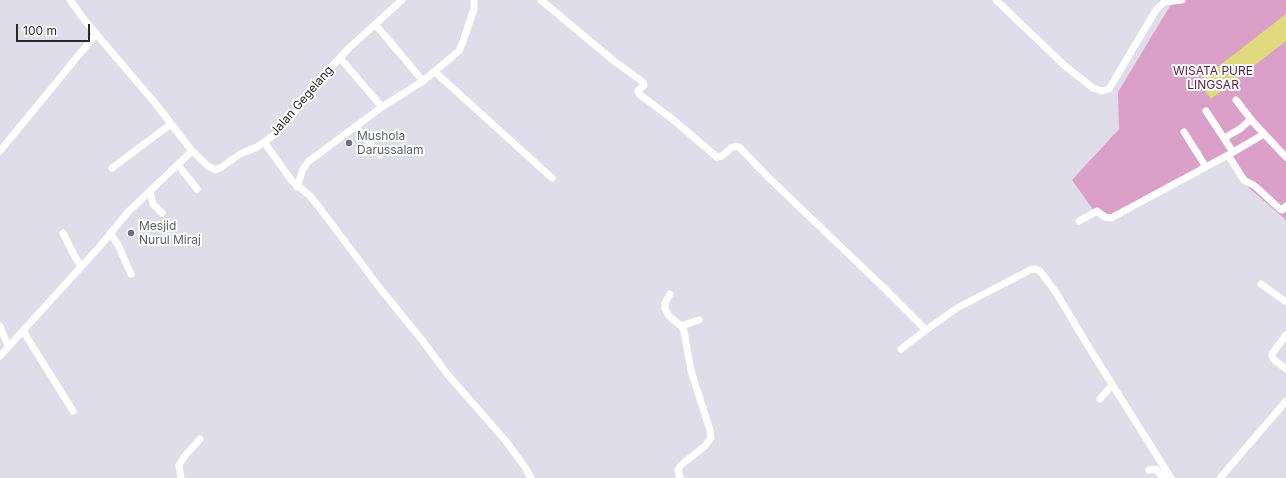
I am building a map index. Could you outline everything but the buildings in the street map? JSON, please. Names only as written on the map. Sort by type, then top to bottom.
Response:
[{"type":"street","name":"Jalan Gegelang","points":[[70,0],[192,151],[210,168],[217,169],[237,156],[257,147],[276,132],[340,58],[402,0]]},
{"type":"street","points":[[541,0],[614,61],[643,82],[644,85],[638,91],[639,94],[671,118],[717,157],[722,156],[736,146],[739,147],[774,183],[926,330]]},
{"type":"street","points":[[996,0],[1065,66],[1093,88],[1102,91],[1108,89],[1156,10],[1164,2],[1180,0]]},
{"type":"street","points":[[297,187],[306,164],[382,107],[423,81],[456,53],[461,47],[474,9],[472,1]]},
{"type":"street","points":[[375,24],[423,81]]},
{"type":"street","points":[[0,150],[96,34]]},
{"type":"street","points":[[340,58],[382,107]]},
{"type":"street","points":[[435,72],[552,178]]},
{"type":"street","points":[[1236,100],[1286,158]]},
{"type":"street","points":[[1206,111],[1224,138],[1244,180],[1255,186],[1280,209],[1282,210],[1286,206]]},
{"type":"street","points":[[1224,138],[1240,129],[1251,119]]},
{"type":"street","points":[[112,168],[171,124]]},
{"type":"street","points":[[356,127],[380,155]]},
{"type":"street","points":[[1184,132],[1206,167]]},
{"type":"street","points":[[1078,222],[1097,211],[1105,217],[1111,218],[1264,134]]},
{"type":"street","points":[[264,142],[297,187],[309,195],[320,207],[382,291],[448,375],[505,440],[525,467],[531,478]]},
{"type":"street","points":[[0,356],[101,245],[128,212],[192,151]]},
{"type":"street","points":[[178,165],[197,189]]},
{"type":"street","points":[[150,191],[153,204],[162,213]]},
{"type":"street","points":[[63,233],[81,266]]},
{"type":"street","points":[[110,233],[118,244],[131,274]]},
{"type":"street","points":[[901,349],[957,308],[1030,270],[1035,269],[1043,274],[1055,291],[1171,478]]},
{"type":"street","points":[[1261,284],[1286,302]]},
{"type":"street","points":[[670,294],[665,303],[665,309],[669,316],[681,326],[686,339],[691,371],[710,430],[711,438],[705,446],[681,465],[678,470],[680,478]]},
{"type":"street","points":[[681,326],[699,320]]},
{"type":"street","points":[[0,326],[8,346]]},
{"type":"street","points":[[23,331],[74,411]]},
{"type":"street","points":[[1286,335],[1272,354],[1273,358],[1286,369]]},
{"type":"street","points":[[1100,399],[1112,384]]},
{"type":"street","points":[[1220,478],[1286,401]]},
{"type":"street","points":[[181,478],[179,465],[200,439]]},
{"type":"street","points":[[1149,470],[1156,469],[1163,478]]},
{"type":"green space","name":"WISATA PURE LINGSAR","points":[[1181,0],[1286,0],[1286,220],[1249,188],[1229,151],[1113,215],[1094,211],[1072,180],[1119,129],[1118,92],[1170,6]]},
{"type":"shaded area","points":[[1286,14],[1286,41],[1211,99],[1198,82]]},
{"type":"place","name":"Mushola Darussalam","points":[[349,143]]},
{"type":"place","name":"Mesjid Nurul Miraj","points":[[131,233]]}]
